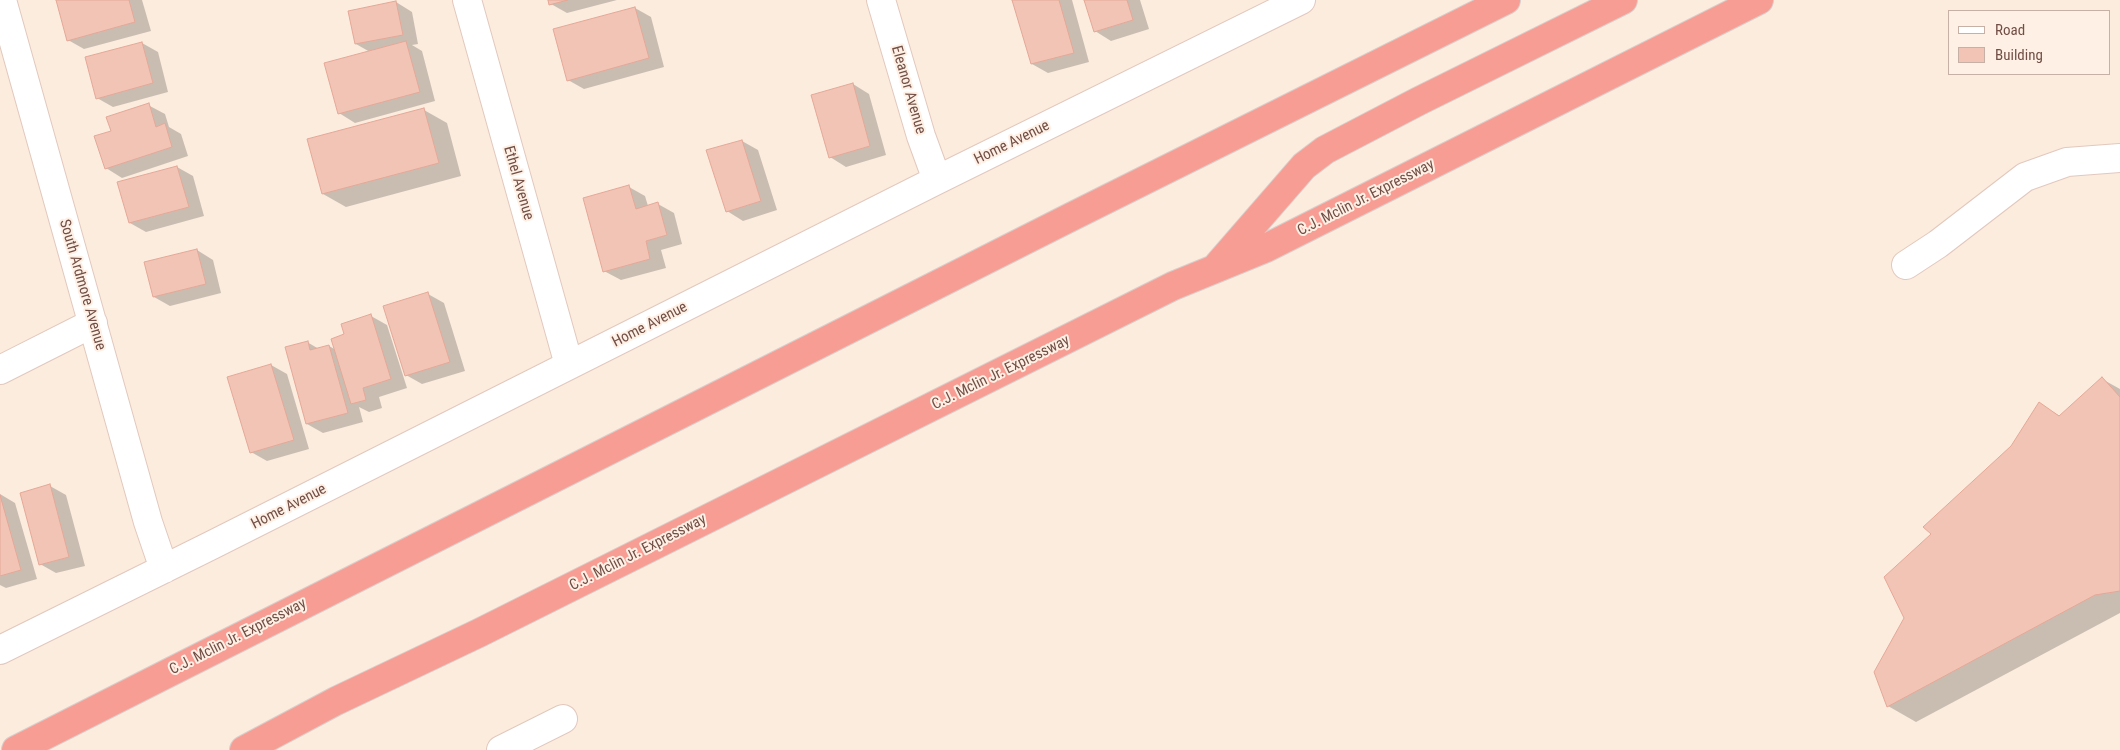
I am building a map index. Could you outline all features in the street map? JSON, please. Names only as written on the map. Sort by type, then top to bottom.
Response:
[{"type":"highway","name":"C.J. Mclin Jr. Expressway","points":[[16,750],[1071,217],[1506,0]]},
{"type":"highway","points":[[1214,270],[1304,166],[1324,150],[1418,101],[1623,0]]},
{"type":"highway","name":"C.J. Mclin Jr. Expressway","points":[[244,750],[336,700],[478,633],[1173,286],[1274,243],[1760,0]]},
{"type":"street","name":"South Ardmore Avenue","points":[[2,0],[148,522],[164,569]]},
{"type":"street","name":"Ethel Avenue","points":[[466,0],[569,365]]},
{"type":"street","name":"Eleanor Avenue","points":[[882,0],[921,136],[937,180]]},
{"type":"street","name":"Home Avenue","points":[[0,650],[937,180],[1301,0]]},
{"type":"street","points":[[1906,265],[1938,244],[2025,177],[2068,162],[2120,158]]},
{"type":"street","points":[[0,370],[93,323]]},
{"type":"street","points":[[502,750],[563,719]]},
{"type":"building","points":[[56,0],[129,0],[135,22],[67,41]]},
{"type":"building","points":[[548,0],[568,0],[549,5]]},
{"type":"building","points":[[1012,0],[1059,0],[1074,53],[1031,64]]},
{"type":"building","points":[[1084,0],[1127,0],[1133,20],[1094,32]]},
{"type":"building","points":[[396,1],[403,35],[355,44],[348,11]]},
{"type":"building","points":[[635,7],[649,58],[567,81],[553,29]]},
{"type":"building","points":[[406,41],[420,92],[338,114],[324,63]]},
{"type":"building","points":[[142,42],[153,83],[96,99],[85,57]]},
{"type":"building","points":[[853,83],[870,146],[829,158],[811,95]]},
{"type":"building","points":[[149,103],[156,127],[165,123],[172,147],[105,169],[94,136],[111,131],[106,117]]},
{"type":"building","points":[[424,108],[439,163],[322,194],[307,139]]},
{"type":"building","points":[[742,140],[761,201],[726,212],[706,150]]},
{"type":"building","points":[[177,166],[189,207],[129,223],[117,182]]},
{"type":"building","points":[[629,185],[636,209],[658,202],[667,235],[646,241],[650,259],[603,272],[583,198]]},
{"type":"building","points":[[197,249],[206,284],[153,297],[144,262]]},
{"type":"building","points":[[428,292],[450,362],[405,376],[383,306]]},
{"type":"building","points":[[371,314],[391,379],[363,388],[366,400],[351,404],[331,339],[344,334],[341,324]]},
{"type":"building","points":[[308,341],[310,350],[329,345],[348,413],[306,424],[285,347]]},
{"type":"building","points":[[271,364],[294,440],[250,453],[227,377]]},
{"type":"building","points":[[2102,377],[2120,397],[2120,591],[2095,595],[1887,707],[1874,672],[1904,618],[1884,577],[1931,534],[1923,527],[2011,446],[2039,402],[2059,416]]},
{"type":"building","points":[[50,484],[69,557],[39,565],[20,493]]},
{"type":"building","points":[[0,495],[21,570],[0,576]]}]
